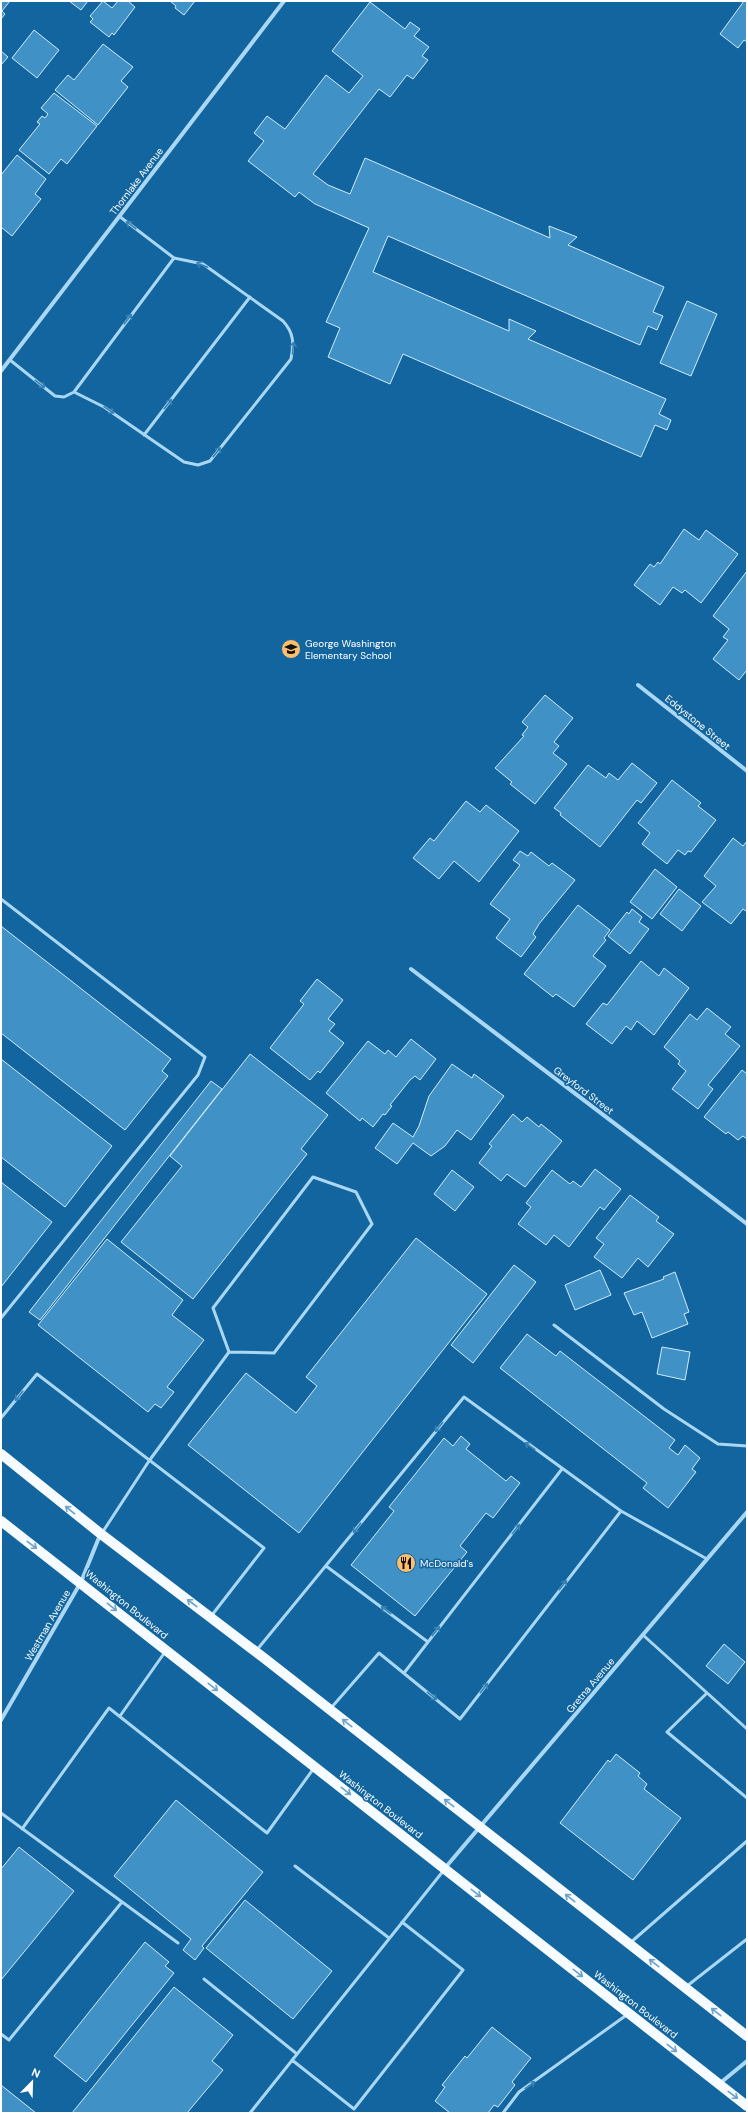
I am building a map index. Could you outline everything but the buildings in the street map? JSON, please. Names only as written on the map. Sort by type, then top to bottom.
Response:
[{"type":"main road","points":[[1,1454],[101,1534],[211,1617],[747,2036]]},
{"type":"main road","name":"Washington Boulevard","points":[[1,1521],[81,1582],[747,2106]]},
{"type":"street","name":"Thornlake Avenue","points":[[1,371],[284,1]]},
{"type":"street","name":"Eddystone Street","points":[[638,685],[747,772]]},
{"type":"street","name":"Greyford Street","points":[[412,969],[747,1224]]},
{"type":"street","name":"Gretna Avenue","points":[[445,1868],[747,1512]]},
{"type":"street","name":"Westman Avenue","points":[[1,1720],[81,1582],[101,1534]]},
{"type":"street","points":[[718,2084],[747,2061]]},
{"type":"lane","points":[[74,392],[104,407],[184,462],[198,465],[210,461],[291,359],[294,345],[290,329],[283,321],[203,264],[174,258],[119,216]]},
{"type":"lane","points":[[10,360],[55,396],[64,397],[74,392],[174,258]]},
{"type":"lane","points":[[144,435],[250,297]]},
{"type":"lane","points":[[1,899],[205,1057],[198,1075],[2,1316]]},
{"type":"lane","points":[[313,1177],[356,1192],[372,1224],[274,1353],[229,1352],[213,1308],[313,1177]]},
{"type":"lane","points":[[554,1325],[664,1408],[718,1444],[747,1446]]},
{"type":"lane","points":[[101,1534],[149,1461],[229,1352]]},
{"type":"lane","points":[[1,1418],[37,1374],[264,1548],[211,1617]]},
{"type":"lane","points":[[256,1652],[464,1397],[621,1511],[707,1559]]},
{"type":"lane","points":[[404,1673],[562,1469]]},
{"type":"lane","points":[[330,1710],[379,1653],[460,1719],[621,1511]]},
{"type":"lane","points":[[326,1566],[428,1642]]},
{"type":"lane","points":[[643,1635],[747,1729]]},
{"type":"lane","points":[[120,1716],[166,1650]]},
{"type":"lane","points":[[707,1693],[667,1732],[747,1798]]},
{"type":"lane","points":[[22,1828],[109,1708],[267,1832],[315,1767]]},
{"type":"lane","points":[[1,1813],[178,1943]]},
{"type":"lane","points":[[629,1944],[747,1841]]},
{"type":"lane","points":[[295,1866],[389,1938]]},
{"type":"lane","points":[[252,2112],[445,1868]]},
{"type":"lane","points":[[1,2034],[9,2040],[122,1902]]},
{"type":"lane","points":[[292,2060],[355,2111],[463,1970],[402,1922]]},
{"type":"lane","points":[[685,1987],[747,1939]]},
{"type":"lane","points":[[204,1979],[297,2054]]},
{"type":"lane","points":[[503,2113],[519,2092],[628,2013]]},
{"type":"place","name":"George Washington Elementary School","points":[[291,649]]},
{"type":"place","name":"McDonald's","points":[[406,1563]]}]
